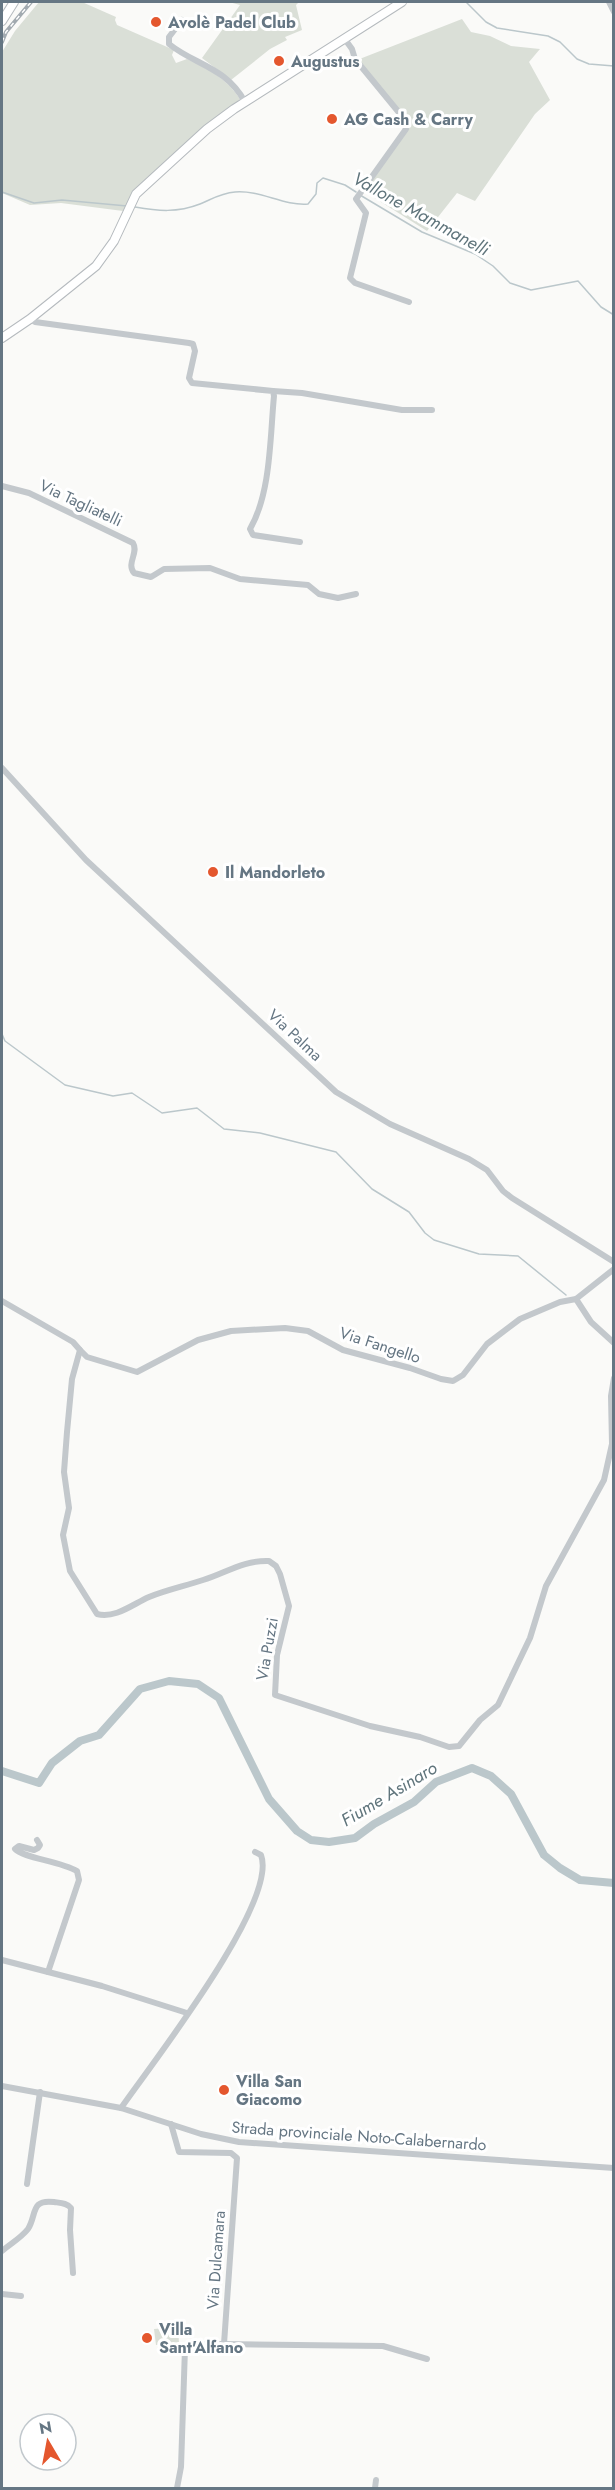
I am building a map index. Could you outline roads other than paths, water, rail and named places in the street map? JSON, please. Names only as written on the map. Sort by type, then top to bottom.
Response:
[{"type":"main road","points":[[2,15],[12,2]]},
{"type":"main road","points":[[2,21],[12,2]]},
{"type":"main road","points":[[2,338],[30,319],[96,266],[114,241],[129,206],[143,186],[207,129],[245,102],[402,2]]},
{"type":"street","points":[[609,2],[614,12]]},
{"type":"street","points":[[182,20],[169,37],[169,44],[216,71],[234,85],[245,102]]},
{"type":"street","points":[[344,38],[352,49],[355,59],[401,116],[406,129],[358,193],[357,202],[366,213],[350,278],[355,282],[409,302]]},
{"type":"street","points":[[30,319],[35,322],[193,344],[195,351],[189,378],[192,383],[302,393],[402,410],[432,410]]},
{"type":"street","points":[[273,391],[264,494],[258,516],[250,529],[253,535],[300,542]]},
{"type":"street","name":"Via Tagliatelli","points":[[2,486],[29,493],[133,543],[135,547],[131,568],[134,573],[152,577],[164,569],[210,567],[224,575],[240,579],[308,585],[315,593],[338,598],[356,594]]},
{"type":"street","name":"Via Palma","points":[[2,768],[86,860],[336,1092],[390,1124],[469,1159],[487,1170],[503,1191],[512,1198],[614,1262]]},
{"type":"street","name":"Via Fangello","points":[[80,1350],[87,1357],[137,1372],[198,1340],[231,1331],[285,1328],[309,1332],[343,1350],[453,1381],[463,1376],[487,1344],[519,1319],[560,1302],[576,1299],[614,1269]]},
{"type":"street","points":[[576,1299],[591,1322],[614,1343]]},
{"type":"street","points":[[2,1301],[73,1342],[80,1350]]},
{"type":"street","name":"Via Puzzi","points":[[80,1350],[72,1379],[67,1432],[64,1473],[69,1508],[63,1535],[70,1571],[97,1614],[115,1613],[150,1597],[206,1580],[238,1564],[269,1561],[276,1566],[280,1574],[289,1606],[277,1655],[275,1695],[370,1726],[454,1748],[462,1743],[480,1720],[498,1705],[530,1638],[546,1586],[604,1480],[612,1444],[611,1396],[614,1378]]},
{"type":"street","points":[[38,1840],[40,1845],[34,1850],[19,1846],[15,1850],[21,1854],[55,1861],[77,1871],[79,1876],[48,1972]]},
{"type":"street","points":[[121,2108],[230,1948],[249,1914],[264,1869],[261,1856],[255,1852]]},
{"type":"street","points":[[2,1960],[187,2013]]},
{"type":"street","name":"Strada provinciale Noto-Calabernardo","points":[[2,2086],[121,2108],[221,2140],[614,2168]]},
{"type":"street","points":[[27,2184],[40,2092]]},
{"type":"street","name":"Via Dulcamara","points":[[171,2124],[179,2152],[231,2153],[237,2158],[224,2344]]},
{"type":"street","points":[[2,2251],[28,2228],[33,2211],[40,2203],[46,2201],[67,2204],[71,2208],[73,2273]]},
{"type":"street","points":[[2,2295],[21,2297]]},
{"type":"street","points":[[177,2488],[181,2467],[185,2348],[190,2344],[373,2346],[427,2359]]},
{"type":"street","points":[[375,2488],[376,2480]]},
{"type":"waterway","points":[[466,2],[486,22],[497,28],[548,36],[560,42],[577,59],[589,64],[614,66]]},
{"type":"waterway","name":"Vallone Mammanelli","points":[[135,207],[160,210],[183,209],[235,192],[254,193],[290,203],[308,204],[316,194],[317,183],[323,178],[345,185],[356,192]]},
{"type":"waterway","name":"Vallone Mammanelli","points":[[2,192],[34,203],[62,200],[127,206]]},
{"type":"waterway","name":"Vallone Mammanelli","points":[[360,195],[422,232],[475,254],[493,266],[510,283],[531,290],[578,281],[601,307],[614,315]]},
{"type":"waterway","points":[[2,1034],[5,1041],[65,1085],[113,1096],[132,1093],[162,1113],[197,1108],[224,1129],[260,1133],[336,1152],[372,1189],[409,1212],[425,1233],[434,1240],[479,1254],[518,1256],[566,1295]]},
{"type":"waterway","name":"Fiume Asinaro","points":[[2,1771],[39,1783],[52,1763],[80,1741],[99,1735],[140,1689],[169,1681],[198,1684],[219,1698],[269,1799],[297,1831],[311,1840],[329,1842],[355,1838],[374,1824],[414,1802],[436,1782],[472,1768],[491,1776],[511,1794],[544,1855],[560,1868],[580,1880],[614,1883]]},
{"type":"railway","points":[[2,42],[6,32],[31,2]]},
{"type":"place","name":"Avolè Padel Club","points":[[156,22]]},
{"type":"place","name":"Augustus","points":[[279,61]]},
{"type":"place","name":"AG Cash & Carry","points":[[332,119]]},
{"type":"place","name":"Il Mandorleto","points":[[213,872]]},
{"type":"place","name":"Villa San Giacomo","points":[[224,2090]]},
{"type":"place","name":"Villa Sant'Alfano","points":[[147,2338]]}]
